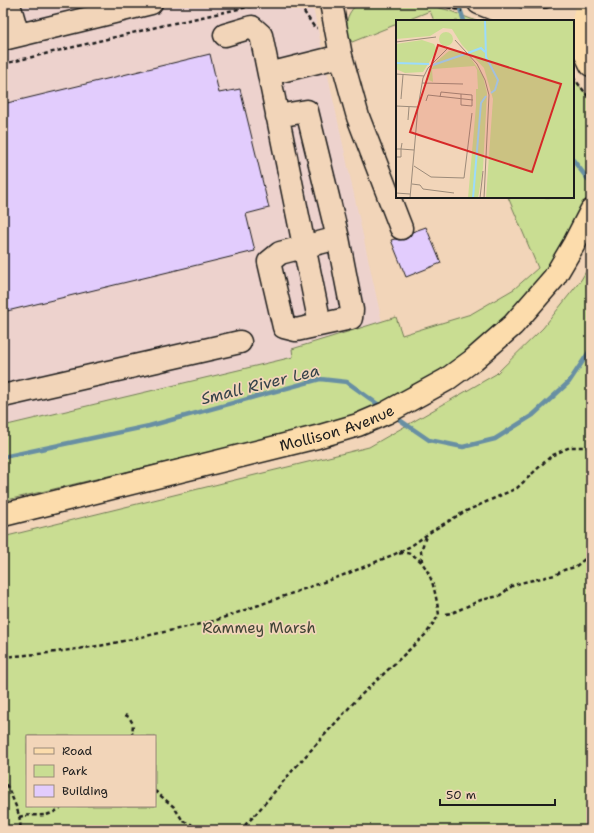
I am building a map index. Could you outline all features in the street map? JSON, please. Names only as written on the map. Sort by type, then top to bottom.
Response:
[{"type":"main road","points":[[588,6],[581,36],[583,47],[591,65]]},
{"type":"main road","name":"Mollison Avenue","points":[[3,515],[317,437],[358,425],[398,407],[446,380],[472,361],[513,325],[554,278],[591,211]]},
{"type":"street","points":[[12,11],[10,37],[151,3]]},
{"type":"street","points":[[331,3],[341,56],[358,117],[391,187],[401,228]]},
{"type":"street","points":[[472,7],[522,20],[548,20],[588,6]]},
{"type":"street","points":[[225,35],[252,27],[260,35],[320,324]]},
{"type":"street","points":[[574,55],[591,65]]},
{"type":"street","points":[[269,74],[341,56]]},
{"type":"street","points":[[277,116],[307,110],[338,238],[352,310],[351,318],[296,330],[284,327],[269,262],[280,253],[338,238]]},
{"type":"street","points":[[3,396],[240,342]]},
{"type":"path","points":[[3,64],[161,26],[266,3]]},
{"type":"path","points":[[434,3],[446,6],[472,7]]},
{"type":"path","points":[[574,78],[591,100]]},
{"type":"path","points":[[3,656],[49,653],[105,645],[214,621],[396,554],[464,512],[517,488],[551,456],[570,447],[591,446]]},
{"type":"path","points":[[240,830],[357,699],[426,634],[439,615],[435,590],[422,561],[421,551],[426,536]]},
{"type":"path","points":[[396,554],[409,553],[422,561]]},
{"type":"path","points":[[446,614],[452,613],[481,600],[499,596],[512,586],[520,583],[555,575],[564,570],[575,567],[591,554]]},
{"type":"path","points":[[125,715],[129,717],[133,724],[132,735]]},
{"type":"path","points":[[3,778],[12,796],[19,817],[20,830]]},
{"type":"path","points":[[156,791],[174,807],[183,821],[191,824],[195,830]]},
{"type":"path","points":[[19,817],[29,815],[45,815],[55,812],[62,807]]},
{"type":"shaded area","points":[[3,3],[312,3],[382,322],[292,349],[294,357],[3,426]]},
{"type":"green space","points":[[359,3],[419,3],[448,10],[473,20],[434,20],[430,11],[408,20],[396,20],[396,24],[352,42],[347,32],[347,21],[348,16],[354,7]]},
{"type":"green space","points":[[574,79],[591,100],[591,189],[579,218],[536,288],[490,336],[443,372],[394,398],[347,418],[3,501],[3,426],[293,357],[292,349],[396,317],[402,335],[471,314],[514,289],[538,268],[508,198],[574,198]]},
{"type":"green space","name":"Rammey Marsh","points":[[591,263],[591,830],[3,830],[3,537],[369,447],[496,374],[543,328],[581,280]]},
{"type":"building","points":[[210,54],[219,93],[240,89],[269,208],[246,214],[255,251],[3,312],[3,104]]},
{"type":"building","points":[[426,227],[441,263],[406,277],[391,240],[406,239],[412,232]]},
{"type":"waterway","points":[[458,3],[464,20]]},
{"type":"waterway","points":[[574,161],[591,183]]},
{"type":"waterway","name":"Small River Lea","points":[[394,416],[429,440],[463,447],[495,439],[533,415],[569,382],[591,349]]},
{"type":"waterway","name":"Small River Lea","points":[[3,457],[149,426],[320,379],[347,382],[383,408]]}]
